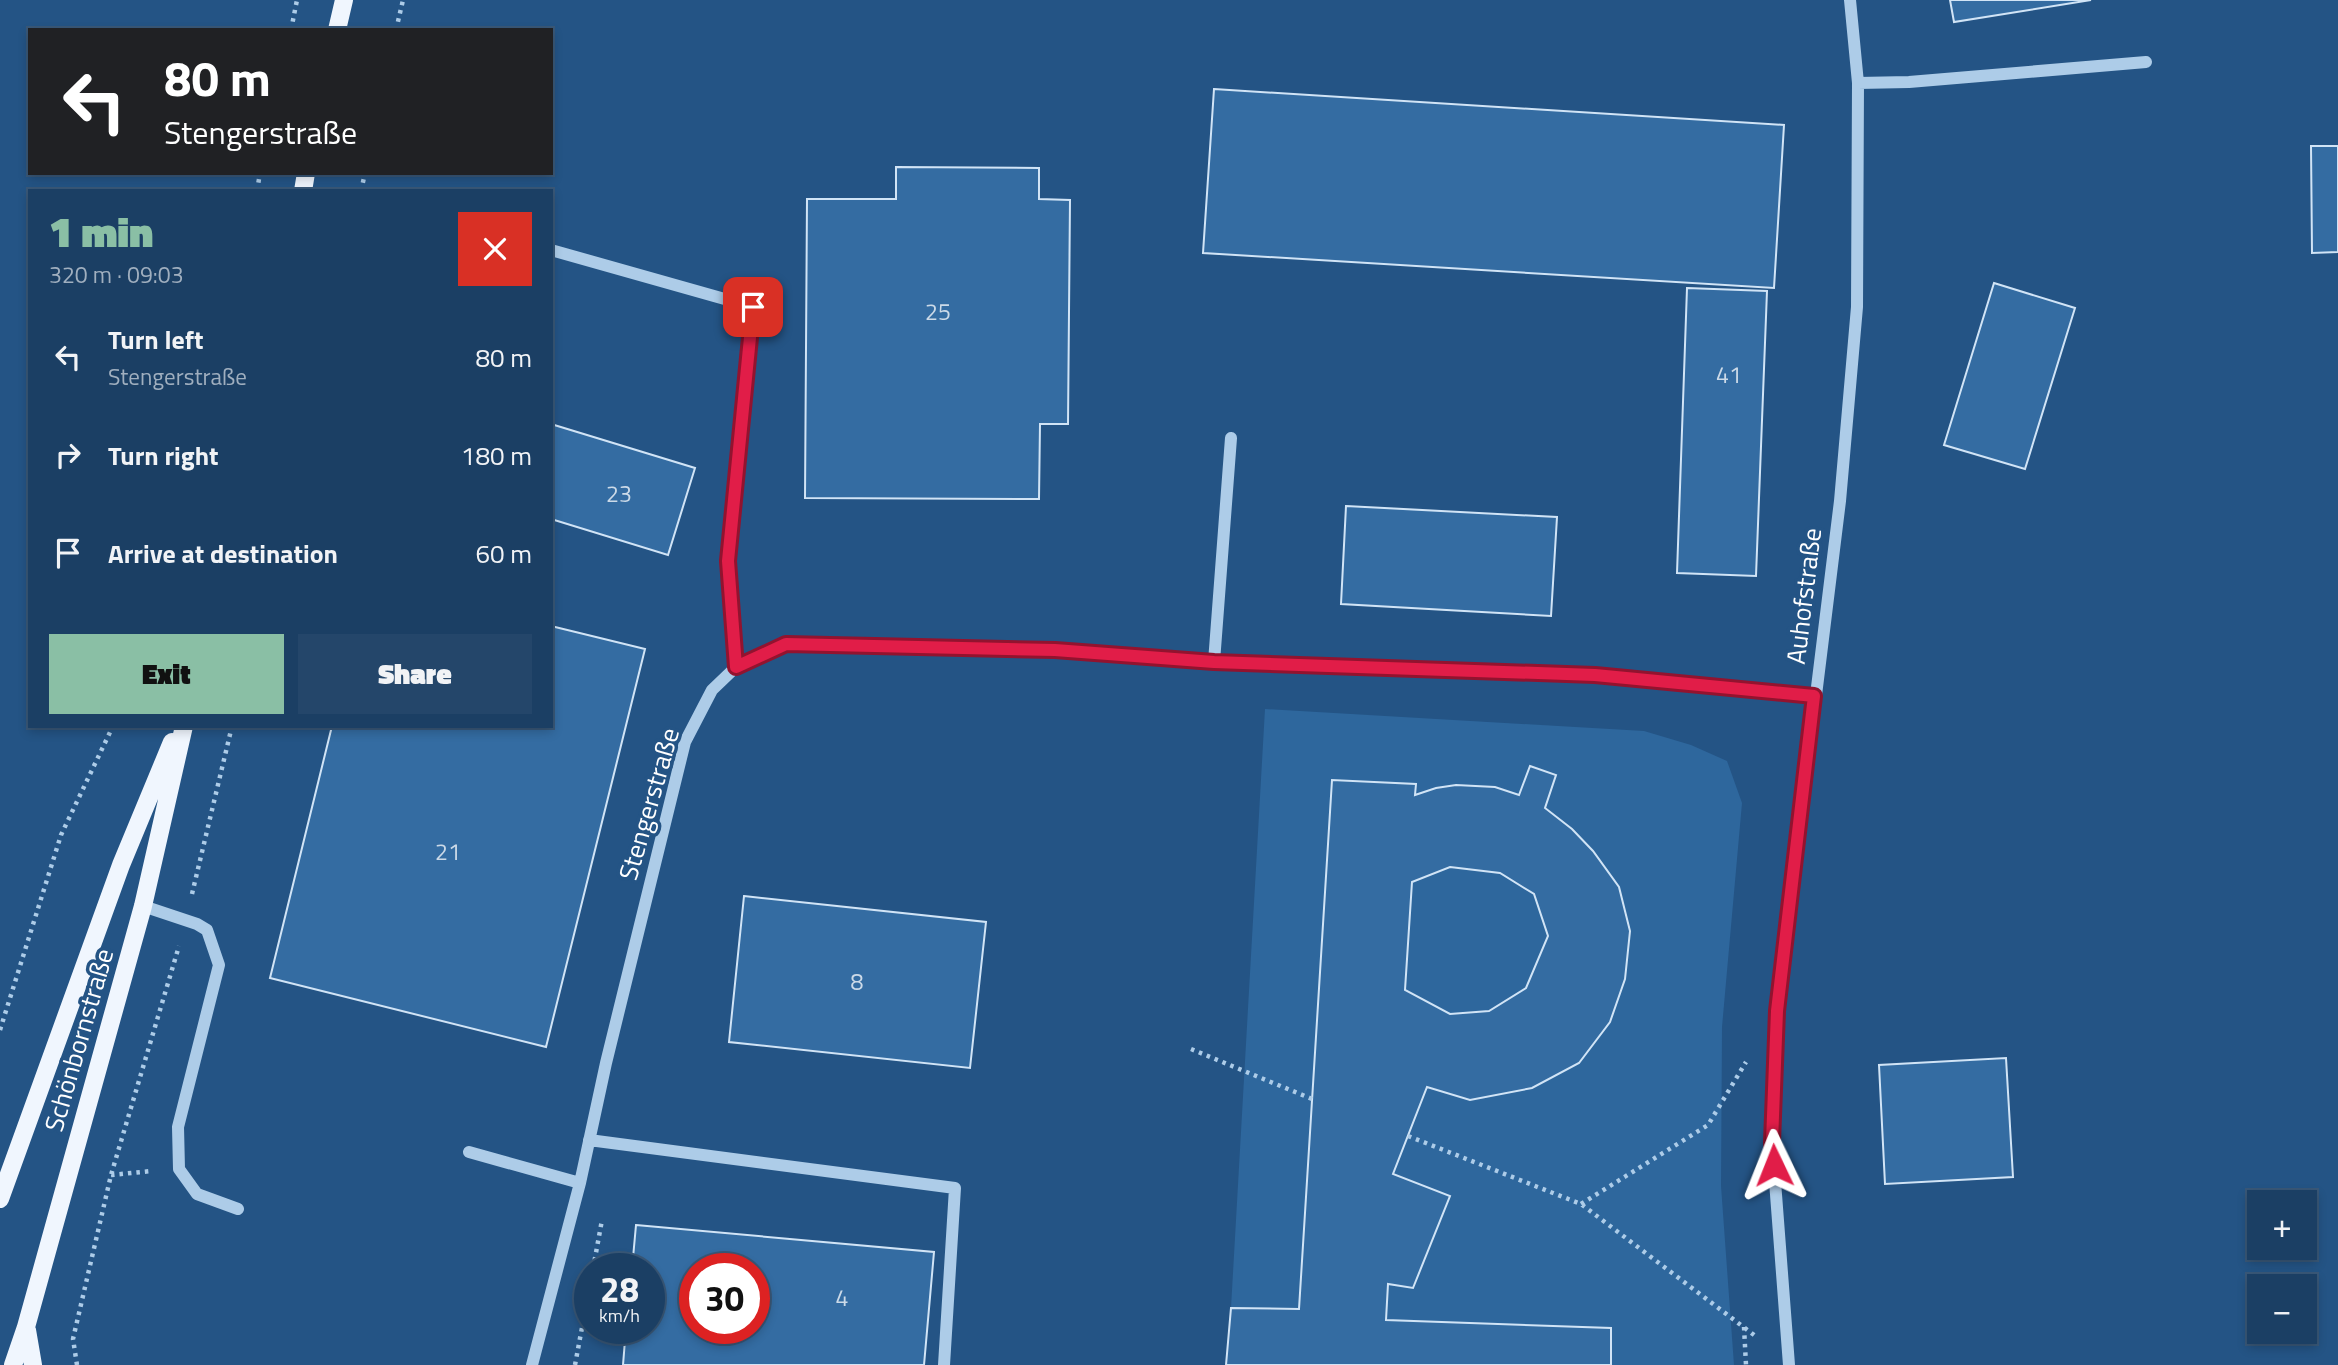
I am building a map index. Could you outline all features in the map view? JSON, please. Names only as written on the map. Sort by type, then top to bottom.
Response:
[{"type":"main road","points":[[337,28],[344,0]]},
{"type":"main road","name":"Schönbornstraße","points":[[0,1199],[121,865],[178,728]]},
{"type":"main road","name":"Schönbornstraße","points":[[13,1365],[26,1327],[143,906],[184,728]]},
{"type":"main road","points":[[26,1327],[33,1365]]},
{"type":"street","name":"Auhofstraße","points":[[1789,1363],[1772,1142],[1776,1024],[1814,696],[1840,501],[1857,307],[1858,83],[1850,0]]},
{"type":"street","points":[[1858,83],[1909,82],[2146,62]]},
{"type":"street","points":[[553,251],[753,307],[728,561],[736,667]]},
{"type":"street","points":[[1214,662],[1231,438]]},
{"type":"street","name":"Stengerstraße","points":[[532,1365],[580,1183],[685,742],[712,690],[736,667],[786,644],[1055,650],[1214,662],[1595,675],[1814,696]]},
{"type":"street","points":[[143,906],[197,923],[207,930],[219,965],[178,1127],[178,1169],[197,1194],[238,1209]]},
{"type":"street","points":[[589,1140],[955,1188],[944,1365]]},
{"type":"street","points":[[469,1152],[580,1183]]},
{"type":"path","points":[[291,28],[297,0]]},
{"type":"path","points":[[397,28],[403,0]]},
{"type":"path","points":[[0,1030],[61,835],[112,728]]},
{"type":"path","points":[[77,1365],[74,1339],[111,1175],[174,968],[232,728]]},
{"type":"path","points":[[1191,1049],[1312,1099]]},
{"type":"path","points":[[1581,1204],[1708,1125],[1749,1056]]},
{"type":"path","points":[[1408,1136],[1581,1204],[1789,1363]]},
{"type":"path","points":[[111,1175],[178,1169]]},
{"type":"path","points":[[1744,1327],[1746,1365]]},
{"type":"path","points":[[575,1365],[579,1344]]},
{"type":"shaded area","points":[[1265,709],[1644,731],[1691,745],[1727,761],[1742,803],[1722,1027],[1721,1186],[1734,1365],[1611,1365],[1611,1328],[1386,1320],[1388,1284],[1413,1288],[1450,1197],[1393,1174],[1427,1087],[1470,1100],[1531,1088],[1579,1063],[1610,1022],[1625,979],[1630,931],[1619,887],[1545,808],[1530,766],[1519,795],[1467,786],[1441,788],[1415,795],[1416,784],[1332,781],[1299,1309],[1231,1308]]},
{"type":"shaded area","points":[[1451,867],[1500,873],[1534,894],[1548,936],[1526,988],[1489,1011],[1450,1014],[1405,990],[1412,882]]},
{"type":"building","points":[[1950,0],[2091,0],[1954,22]]},
{"type":"building","points":[[1214,89],[1784,125],[1774,288],[1203,253]]},
{"type":"building","points":[[2311,146],[2338,146],[2338,252],[2312,253]]},
{"type":"building","points":[[896,167],[1039,168],[1039,199],[1070,200],[1068,424],[1040,424],[1039,499],[805,498],[807,199],[896,199]]},
{"type":"building","points":[[1994,283],[2075,308],[2025,469],[1944,445]]},
{"type":"building","points":[[1687,288],[1767,291],[1756,576],[1677,573]]},
{"type":"building","points":[[553,425],[695,468],[668,555],[553,520]]},
{"type":"building","points":[[1346,506],[1557,517],[1551,616],[1341,604]]},
{"type":"building","points":[[553,626],[645,649],[546,1047],[270,978],[332,728],[553,728]]},
{"type":"building","points":[[1530,766],[1556,775],[1545,808],[1572,829],[1593,851],[1619,887],[1630,931],[1625,979],[1610,1022],[1579,1063],[1532,1088],[1470,1100],[1427,1087],[1393,1174],[1450,1196],[1413,1288],[1388,1284],[1386,1320],[1611,1328],[1611,1365],[1226,1365],[1231,1308],[1299,1309],[1332,780],[1416,784],[1415,795],[1456,785],[1495,787],[1519,795]],"holes":[[[1450,867],[1500,873],[1534,894],[1548,936],[1526,988],[1489,1011],[1450,1014],[1405,990],[1412,882]]]},
{"type":"building","points":[[744,896],[986,922],[970,1068],[729,1042]]},
{"type":"building","points":[[2006,1058],[2013,1177],[1885,1184],[1879,1065]]},
{"type":"building","points":[[636,1225],[934,1252],[924,1365],[623,1365],[625,1344],[665,1344],[665,1253],[633,1253]]},
{"type":"route","points":[[753,307],[728,561],[736,667],[786,644],[1055,650],[1214,662],[1595,675],[1814,696],[1777,1011],[1772,1142],[1774,1165]]}]
